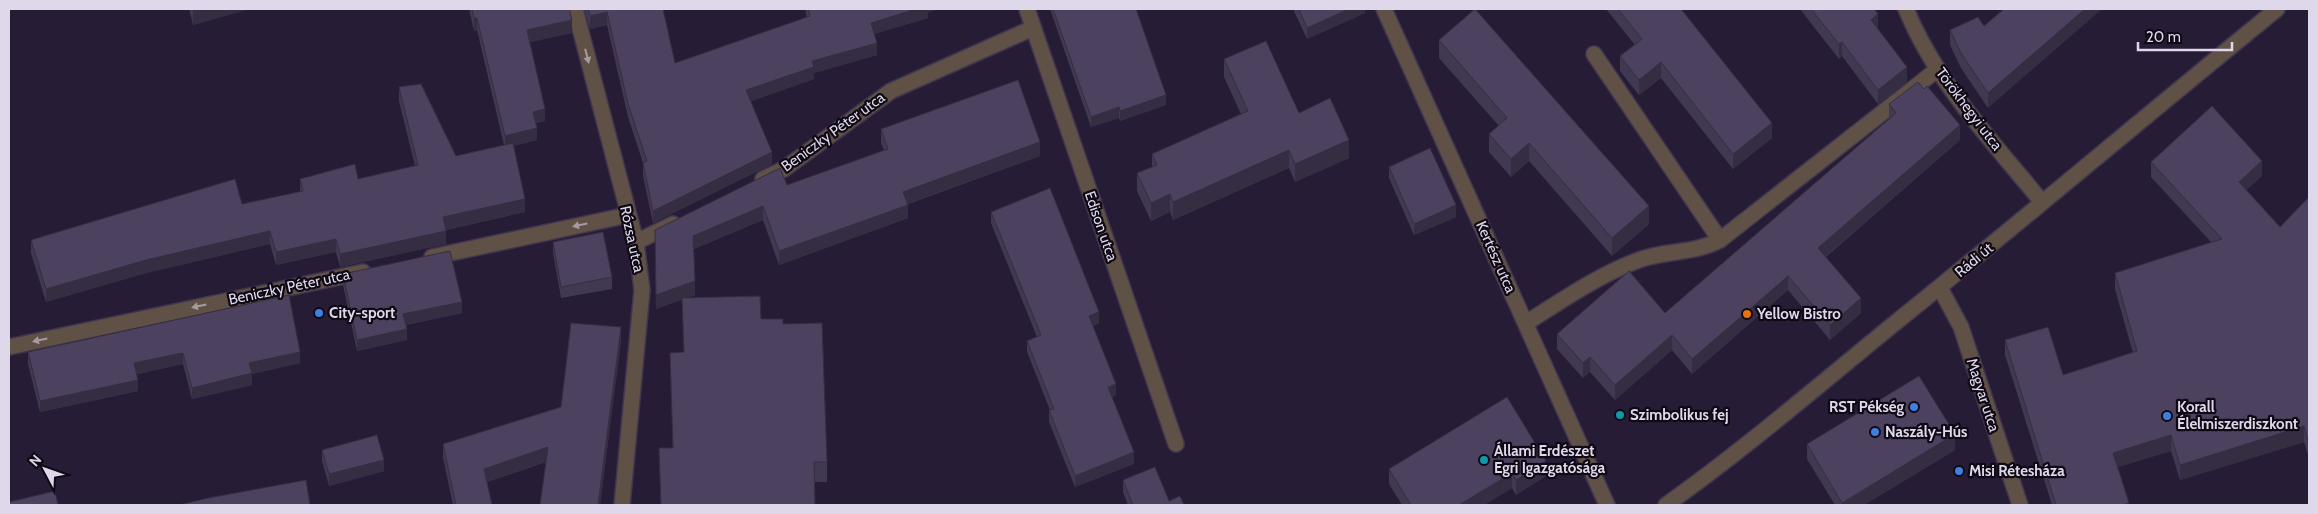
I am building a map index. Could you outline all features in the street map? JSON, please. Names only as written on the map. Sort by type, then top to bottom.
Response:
[{"type":"street","name":"Rózsa utca","points":[[575,9],[636,242],[642,290],[622,505]]},
{"type":"street","name":"Edison utca","points":[[1027,9],[1176,444]]},
{"type":"street","name":"Kertész utca","points":[[1384,9],[1607,505]]},
{"type":"street","name":"Törökhegyi utca","points":[[1906,9],[1915,31],[1952,92],[2042,202]]},
{"type":"street","name":"Rádi út","points":[[1666,505],[1745,446],[1940,288],[2277,9]]},
{"type":"street","name":"Beniczky Péter utca","points":[[750,186],[784,169],[891,91],[1033,28]]},
{"type":"street","points":[[1594,54],[1720,240]]},
{"type":"street","points":[[1526,323],[1607,273],[1642,259],[1705,248],[1720,240],[1938,69]]},
{"type":"street","points":[[415,260],[628,215]]},
{"type":"street","points":[[636,242],[688,216]]},
{"type":"street","name":"Beniczky Péter utca","points":[[9,346],[376,269]]},
{"type":"street","name":"Magyar utca","points":[[1940,288],[1961,327],[2020,505]]},
{"type":"building","points":[[472,9],[569,9],[572,20],[527,30],[545,109],[533,112],[537,128],[505,136],[477,18],[474,18]]},
{"type":"building","points":[[588,9],[663,9],[675,63],[810,16],[808,9],[916,9],[871,23],[877,43],[812,61],[814,67],[746,90],[772,152],[653,211],[643,163],[647,161],[628,104],[607,12],[590,16]]},
{"type":"building","points":[[1053,9],[1136,9],[1166,95],[1120,111],[1119,107],[1091,117]]},
{"type":"building","points":[[1299,9],[1349,9],[1307,28]]},
{"type":"building","points":[[1475,9],[1649,206],[1612,238],[1529,143],[1511,159],[1489,134],[1507,118],[1439,40]]},
{"type":"building","points":[[1618,9],[1681,9],[1772,123],[1733,154],[1661,62],[1639,80],[1620,56],[1642,39]]},
{"type":"building","points":[[1811,9],[1874,9],[1878,14],[1871,20],[1907,67],[1878,90],[1842,42],[1839,44]]},
{"type":"building","points":[[2004,9],[2085,9],[1988,93],[1961,53],[1950,30],[1978,17],[1984,26]]},
{"type":"building","points":[[1266,41],[1299,113],[1330,98],[1349,140],[1295,164],[1289,150],[1173,202],[1170,194],[1151,203],[1137,173],[1157,165],[1152,154],[1248,111],[1224,59]]},
{"type":"building","points":[[1018,80],[1040,142],[903,192],[908,205],[779,251],[763,206],[693,236],[695,281],[656,295],[655,230],[780,168],[787,185],[888,149],[881,129]]},
{"type":"building","points":[[1918,82],[1924,89],[1927,86],[1960,125],[1818,248],[1861,298],[1830,325],[1788,276],[1692,359],[1672,335],[1615,385],[1590,357],[1583,363],[1557,334],[1629,271],[1665,313],[1896,113],[1889,104]]},
{"type":"building","points":[[421,84],[456,156],[513,143],[525,199],[443,217],[446,231],[340,254],[336,239],[276,252],[270,231],[146,260],[46,289],[31,240],[235,179],[242,204],[303,191],[300,179],[355,164],[358,179],[418,165],[399,87]]},
{"type":"building","points":[[2212,106],[2262,161],[2239,182],[2280,227],[2309,199],[2309,443],[2304,426],[2180,465],[2171,435],[2113,453],[2129,503],[2122,505],[2056,505],[2005,340],[2048,327],[2063,375],[2137,351],[2115,273],[2222,239],[2151,162]]},
{"type":"building","points":[[1430,148],[1456,205],[1414,224],[1389,167]]},
{"type":"building","points":[[1050,188],[1099,312],[1089,316],[1116,384],[1108,387],[1134,452],[1075,476],[1049,410],[1054,409],[1027,341],[1041,335],[991,212]]},
{"type":"building","points":[[603,232],[612,277],[561,287],[553,242]]},
{"type":"building","points":[[450,251],[462,302],[403,314],[407,329],[357,340],[343,274]]},
{"type":"building","points":[[289,295],[300,352],[249,363],[252,373],[192,388],[183,353],[134,363],[138,380],[40,401],[28,352]]},
{"type":"building","points":[[760,296],[761,319],[783,319],[783,324],[822,323],[827,462],[814,462],[815,505],[661,505],[659,448],[673,448],[670,353],[684,352],[682,298]]},
{"type":"building","points":[[571,323],[621,327],[598,505],[540,505],[548,447],[484,469],[492,505],[456,505],[443,444],[561,407]]},
{"type":"building","points":[[1919,376],[1955,434],[1842,503],[1807,444]]},
{"type":"building","name":"Állami Erdészet Egri Igazgatósága","points":[[1507,397],[1546,461],[1516,480],[1512,473],[1459,505],[1411,505],[1389,469]]},
{"type":"building","points":[[377,435],[384,460],[329,474],[322,450]]},
{"type":"building","points":[[1155,467],[1169,501],[1180,496],[1184,505],[1133,505],[1123,480]]},
{"type":"building","points":[[306,480],[310,505],[179,505],[208,498]]},
{"type":"building","points":[[55,491],[58,505],[9,505],[9,502]]},
{"type":"place","name":"City-sport","points":[[319,313]]},
{"type":"place","name":"Yellow Bistro","points":[[1747,314]]},
{"type":"place","name":"RST Pékség","points":[[1914,407]]},
{"type":"place","name":"Szimbolikus fej","points":[[1620,415]]},
{"type":"place","name":"Korall Élelmiszerdiszkont","points":[[2167,416]]},
{"type":"place","name":"Naszály-Hús","points":[[1875,432]]},
{"type":"place","name":"Állami Erdészet Egri Igazgatósága","points":[[1484,460]]},
{"type":"place","name":"Misi Rétesháza","points":[[1959,471]]}]
